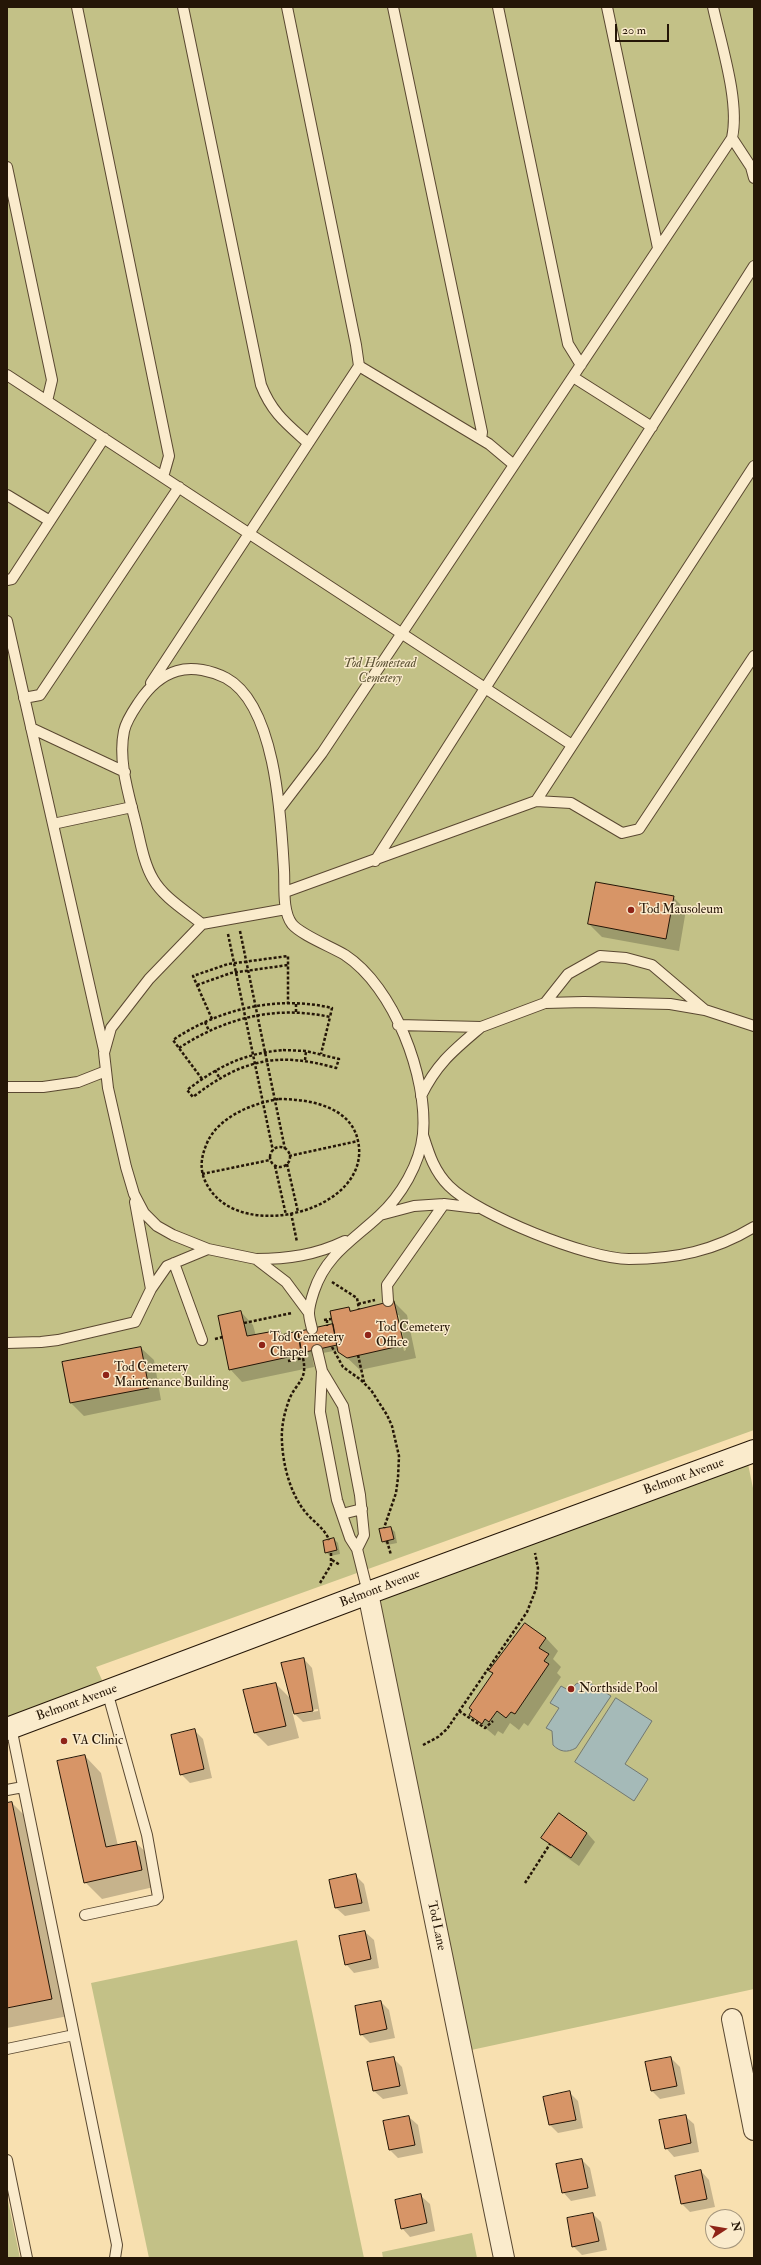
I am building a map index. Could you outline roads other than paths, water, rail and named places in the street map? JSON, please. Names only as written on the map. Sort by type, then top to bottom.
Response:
[{"type":"main road","name":"Belmont Avenue","points":[[9,1728],[368,1593],[754,1451]]},
{"type":"street","name":"Tod Lane","points":[[368,1593],[504,2258]]},
{"type":"street","points":[[732,2020],[754,2130]]},
{"type":"lane","points":[[77,7],[169,456],[162,477]]},
{"type":"lane","points":[[183,7],[261,385],[268,402],[277,414],[308,444]]},
{"type":"lane","points":[[202,924],[169,899],[152,878],[141,845],[125,772],[122,746],[124,729],[147,690],[359,366],[287,7]]},
{"type":"lane","points":[[393,7],[482,432],[481,439]]},
{"type":"lane","points":[[498,7],[568,344],[581,365]]},
{"type":"lane","points":[[607,7],[658,248]]},
{"type":"lane","points":[[280,808],[322,754],[732,138],[735,124],[733,101],[713,7]]},
{"type":"lane","points":[[732,138],[750,167],[754,178]]},
{"type":"lane","points":[[7,167],[52,380],[47,401]]},
{"type":"lane","points":[[375,861],[754,266]]},
{"type":"lane","points":[[359,366],[481,439],[514,465]]},
{"type":"lane","points":[[7,375],[250,533],[484,689],[572,745]]},
{"type":"lane","points":[[573,377],[652,427]]},
{"type":"lane","points":[[7,580],[12,579],[104,438]]},
{"type":"lane","points":[[536,801],[754,466]]},
{"type":"lane","points":[[24,698],[40,695],[179,487]]},
{"type":"lane","points":[[7,495],[50,521]]},
{"type":"lane","points":[[7,621],[104,1053],[108,1088],[134,1194],[151,1289]]},
{"type":"lane","points":[[285,892],[375,861],[536,801],[571,803],[622,833],[639,829],[754,656]]},
{"type":"lane","points":[[147,690],[160,679],[179,671],[195,669],[217,673],[237,684],[252,703],[259,718],[274,776],[280,808],[286,908],[292,925],[347,956],[371,978],[387,1002],[416,1066],[421,1096],[423,1134],[432,1165],[449,1186],[478,1208],[522,1228],[598,1255],[628,1259],[688,1254],[717,1246],[754,1227]]},
{"type":"lane","points":[[31,728],[125,772]]},
{"type":"lane","points":[[53,824],[132,807]]},
{"type":"lane","points":[[104,1053],[111,1028],[115,1022],[149,979],[202,924],[286,908]]},
{"type":"lane","points":[[545,1003],[568,974],[600,956],[626,958],[652,966],[705,1010]]},
{"type":"lane","points":[[421,1096],[432,1074],[449,1054],[481,1027],[545,1003],[670,1004],[705,1010],[754,1026]]},
{"type":"lane","points":[[398,1025],[481,1027]]},
{"type":"lane","points":[[7,1087],[43,1087],[78,1082],[106,1071]]},
{"type":"lane","points":[[308,1313],[319,1275],[334,1256],[352,1238],[380,1215],[400,1192],[415,1164],[423,1134]]},
{"type":"lane","points":[[134,1194],[144,1213],[157,1226],[208,1249],[256,1259],[285,1259],[300,1256],[333,1247],[352,1238]]},
{"type":"lane","points":[[380,1215],[414,1206],[444,1204],[478,1208]]},
{"type":"lane","points":[[384,1300],[387,1285],[444,1204]]},
{"type":"lane","points":[[7,1343],[58,1340],[135,1322],[151,1289],[167,1266],[208,1249]]},
{"type":"lane","points":[[256,1259],[286,1282],[308,1313],[312,1329]]},
{"type":"lane","points":[[174,1263],[202,1340]]},
{"type":"lane","points":[[317,1350],[322,1371],[320,1412],[337,1500],[350,1538],[357,1549],[368,1593]]},
{"type":"lane","points":[[322,1371],[343,1406],[362,1509],[364,1534],[357,1549]]},
{"type":"lane","points":[[342,1514],[362,1509]]},
{"type":"lane","points":[[85,1915],[155,1900],[158,1897],[147,1834],[107,1691]]},
{"type":"lane","points":[[9,1728],[23,1787],[117,2245],[114,2258]]},
{"type":"lane","points":[[7,1790],[23,1787]]},
{"type":"lane","points":[[7,2049],[74,2034]]},
{"type":"lane","points":[[7,2160],[27,2258]]},
{"type":"place","name":"Tod Mausoleum","points":[[631,910]]},
{"type":"place","name":"Tod Cemetery Office","points":[[368,1335]]},
{"type":"place","name":"Tod Cemetery Chapel","points":[[262,1345]]},
{"type":"place","name":"Tod Cemetery Maintenance Building","points":[[106,1375]]},
{"type":"place","name":"Northside Pool","points":[[571,1689]]},
{"type":"place","name":"VA Clinic","points":[[64,1741]]},
{"type":"park label","name":"Tod Homestead Cemetery","points":[[380,672]]}]
